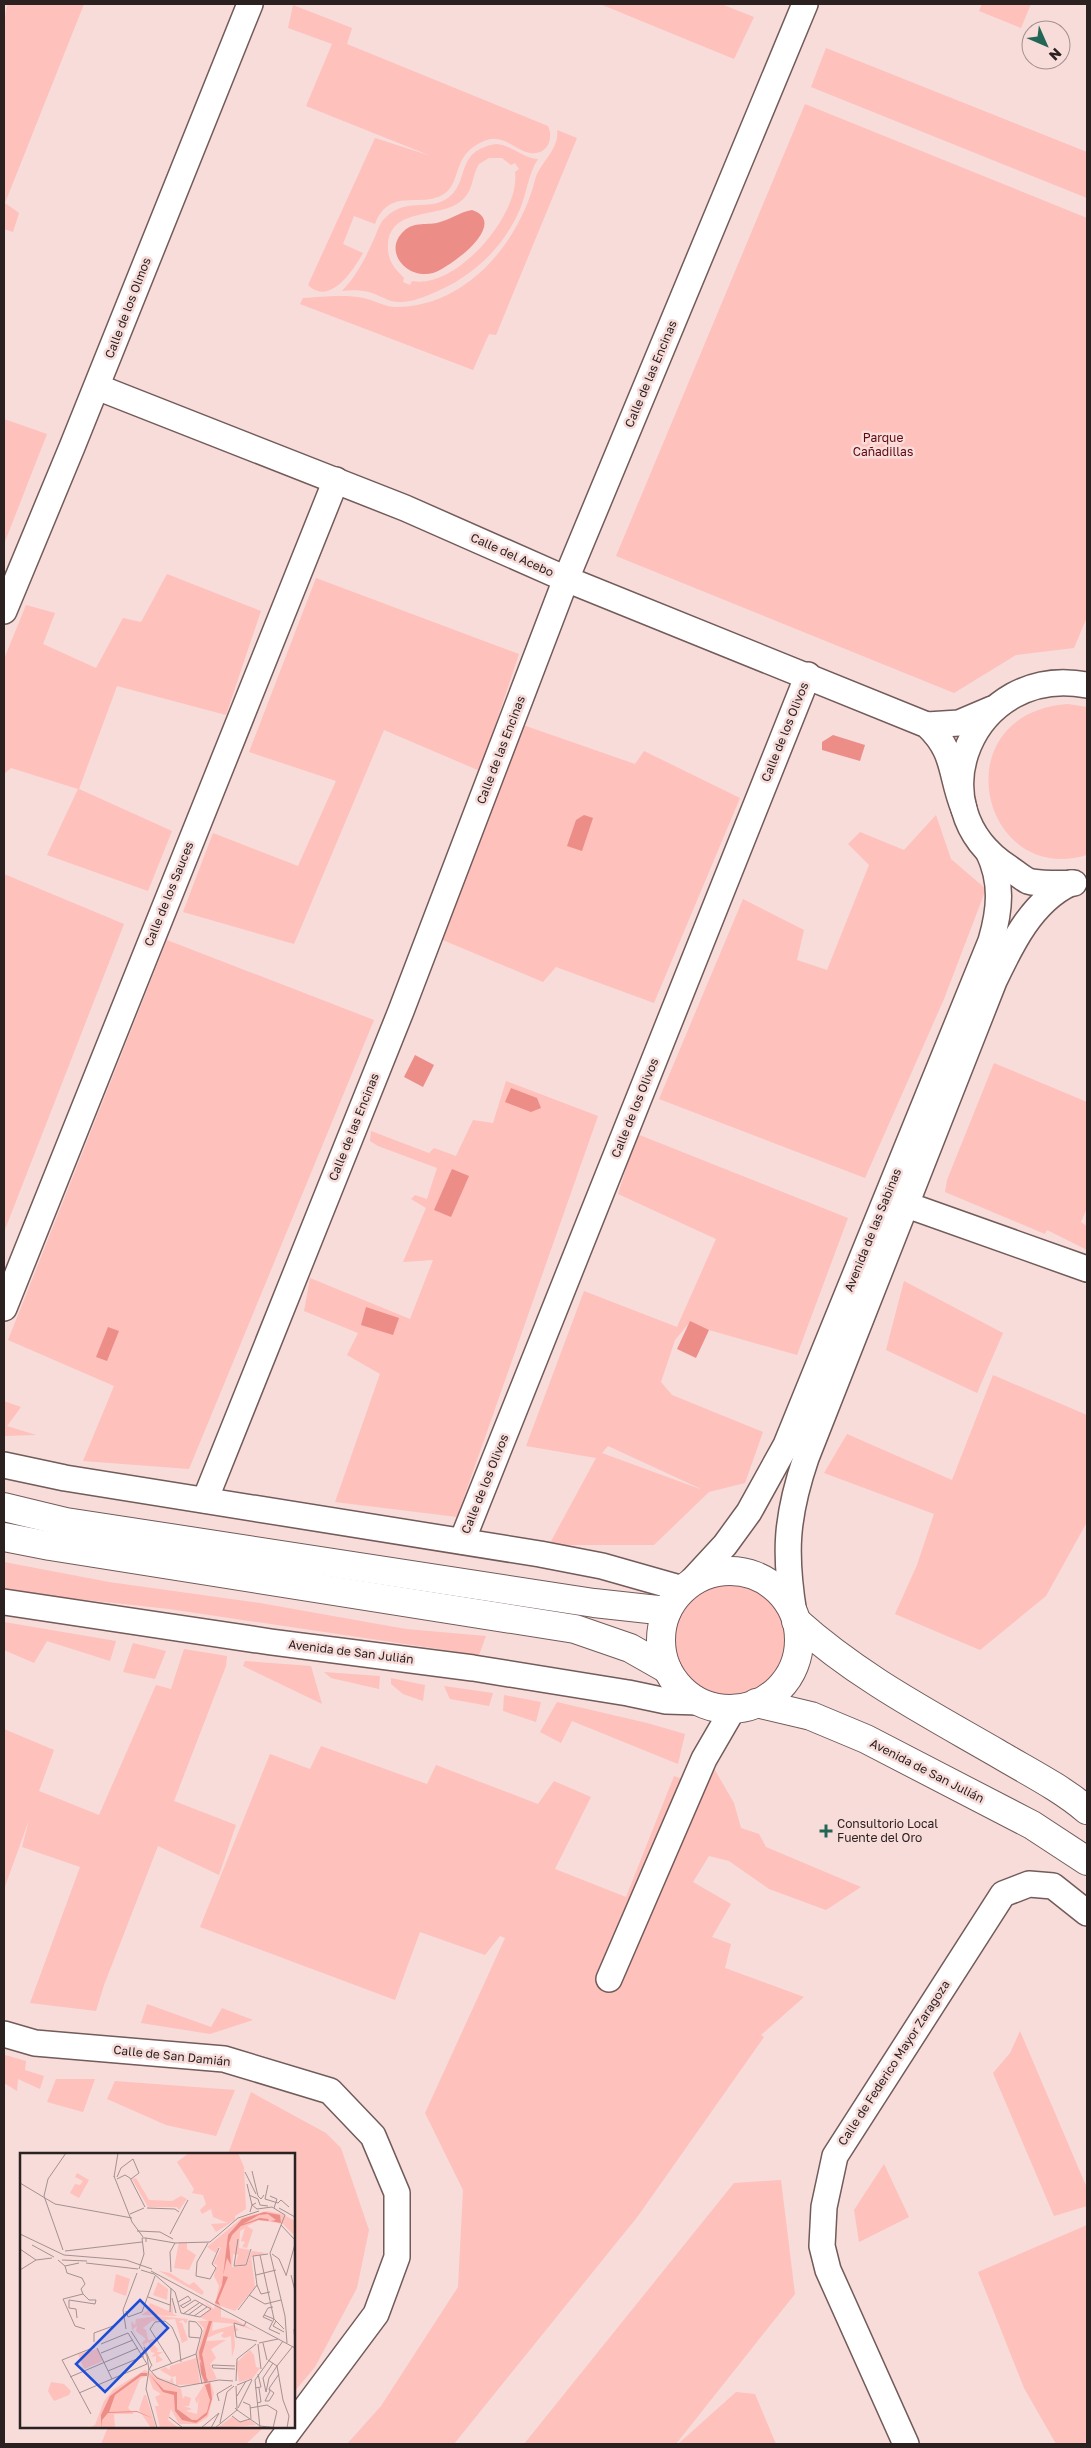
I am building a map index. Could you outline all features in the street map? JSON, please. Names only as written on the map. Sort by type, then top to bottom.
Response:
[{"type":"main road","points":[[4,1507],[66,1522],[594,1603],[667,1611]]},
{"type":"main road","points":[[4,1537],[50,1546],[575,1629],[630,1648],[667,1669]]},
{"type":"main road","points":[[795,1617],[799,1646],[792,1670],[777,1690],[744,1706],[715,1708],[699,1702],[682,1691],[667,1669],[660,1643],[661,1630],[667,1611],[674,1599],[685,1587],[700,1577],[714,1572],[744,1572],[772,1585],[782,1595],[795,1617],[835,1655],[894,1694],[1054,1787],[1087,1810]]},
{"type":"main road","name":"Avenida de San Julián","points":[[744,1706],[811,1716],[866,1739],[1032,1825],[1087,1861]]},
{"type":"street","name":"Calle de los Olmos","points":[[4,611],[97,387],[250,4]]},
{"type":"street","name":"Calle de las Encinas","points":[[205,1500],[401,1011],[566,579],[805,4]]},
{"type":"street","name":"Calle del Acebo","points":[[97,387],[406,508],[566,579],[808,675],[927,725],[938,735],[948,750],[955,783],[964,809]]},
{"type":"street","name":"Calle de los Sauces","points":[[4,1308],[336,480]]},
{"type":"street","points":[[1060,682],[1087,667]]},
{"type":"street","name":"Calle de los Olivos","points":[[462,1541],[808,675]]},
{"type":"street","points":[[1079,882],[1029,881],[1000,862],[988,851],[974,832],[964,809],[961,776],[964,760],[975,731],[994,708],[1032,686],[1060,682],[1087,685]]},
{"type":"street","name":"Calle del Acebo","points":[[927,725],[959,723],[994,708]]},
{"type":"street","name":"Avenida de las Sabinas","points":[[685,1587],[726,1545],[749,1512],[789,1436],[991,941],[999,903],[999,890],[998,877],[988,851]]},
{"type":"street","name":"Avenida de las Sabinas","points":[[795,1617],[787,1548],[796,1488],[994,982],[1010,949],[1047,898],[1079,882]]},
{"type":"street","points":[[907,1205],[1087,1269]]},
{"type":"street","points":[[4,1465],[65,1478],[462,1541],[602,1566],[685,1587]]},
{"type":"street","name":"Avenida de San Julián","points":[[4,1602],[271,1642],[473,1668],[666,1701],[699,1702]]},
{"type":"street","points":[[609,1979],[704,1759],[744,1706]]},
{"type":"street","name":"Calle de Federico Mayor Zaragoza","points":[[906,2444],[828,2270],[822,2246],[824,2207],[835,2156],[1003,1894],[1029,1884],[1052,1886],[1087,1913]]},
{"type":"street","name":"Calle de San Damián","points":[[4,2034],[35,2043],[224,2058],[330,2091],[372,2136],[397,2193],[397,2256],[376,2314],[295,2423]]},
{"type":"street","name":"Calle de San Damián","points":[[279,2444],[291,2428]]},
{"type":"green space","points":[[7,4],[84,4],[5,203],[19,213],[13,232],[4,229],[4,24]]},
{"type":"green space","points":[[600,4],[721,4],[754,17],[734,59]]},
{"type":"green space","points":[[982,4],[1031,4],[1024,20],[1021,20],[1021,28],[979,11]]},
{"type":"green space","points":[[293,5],[352,28],[347,44],[548,126],[550,136],[548,146],[541,152],[530,153],[502,140],[491,139],[484,141],[466,154],[450,189],[444,194],[425,200],[406,200],[389,205],[381,212],[375,224],[354,216],[343,244],[363,253],[354,268],[333,289],[325,292],[316,291],[308,285],[375,138],[431,156],[306,106],[332,44],[288,28]]},
{"type":"green space","points":[[826,48],[1087,152],[1087,198],[811,87]]},
{"type":"green space","name":"Parque Cañadillas","points":[[805,104],[1087,218],[1087,617],[1074,648],[1016,655],[954,693],[616,556]]},
{"type":"green space","points":[[557,130],[577,138],[496,335],[489,334],[473,370],[300,304],[303,298],[341,296],[363,298],[392,307],[421,304],[445,296],[467,283],[486,267],[502,248],[516,226],[527,204],[538,173],[556,143]]},
{"type":"green space","points":[[496,144],[502,145],[538,159],[532,171],[520,209],[505,237],[495,249],[472,271],[459,280],[412,301],[397,302],[369,292],[356,290],[342,291],[360,266],[384,219],[400,208],[433,204],[448,198],[455,191],[468,160],[474,153]],"holes":[[[489,158],[502,158],[511,165],[515,163],[519,169],[515,172],[514,189],[508,208],[497,227],[482,246],[466,262],[448,274],[429,281],[412,281],[410,285],[403,282],[404,278],[392,263],[388,250],[391,233],[397,224],[417,215],[441,210],[461,201],[468,193],[479,164]]]},
{"type":"green space","points":[[4,419],[47,434],[4,544]]},
{"type":"green space","points":[[167,574],[261,611],[226,715],[117,686],[79,789],[172,831],[148,891],[47,855],[78,789],[11,768],[4,774],[4,659],[26,605],[55,613],[43,644],[96,668],[123,618],[141,622]]},
{"type":"green space","points":[[316,578],[519,654],[480,771],[384,730],[294,944],[183,912],[213,833],[298,866],[336,781],[249,752]]},
{"type":"green space","points":[[1068,704],[1087,707],[1087,855],[1050,858],[1021,846],[1000,824],[990,795],[990,764],[1002,736],[1028,714]]},
{"type":"green space","points":[[523,725],[635,764],[644,751],[740,798],[654,1003],[556,967],[543,982],[438,938]]},
{"type":"green space","points":[[936,815],[951,859],[986,889],[944,999],[865,1178],[659,1099],[743,899],[804,930],[797,960],[827,970],[869,865],[848,844],[860,832],[904,850]]},
{"type":"green space","points":[[4,874],[124,924],[4,1232]]},
{"type":"green space","points":[[167,940],[374,1020],[189,1469],[83,1461],[114,1386],[8,1340]]},
{"type":"green space","points":[[994,1063],[1087,1102],[1087,1208],[1081,1222],[1087,1226],[1087,1250],[1047,1230],[1045,1234],[945,1192],[947,1180]]},
{"type":"green space","points":[[506,1081],[598,1116],[457,1517],[335,1502],[380,1374],[347,1355],[358,1333],[304,1311],[310,1278],[410,1319],[433,1260],[403,1262],[426,1208],[411,1199],[415,1195],[427,1199],[437,1168],[378,1146],[370,1141],[371,1131],[429,1153],[434,1148],[456,1156],[473,1120],[493,1123]]},
{"type":"green space","points":[[637,1134],[848,1218],[797,1355],[709,1330],[690,1322],[675,1340],[661,1382],[672,1395],[763,1432],[745,1483],[709,1492],[654,1545],[549,1545],[596,1458],[526,1446],[584,1291],[677,1327],[716,1239],[618,1194]],"holes":[[[608,1446],[700,1489],[602,1453]]]},
{"type":"green space","points":[[904,1281],[1003,1333],[977,1393],[886,1350]]},
{"type":"green space","points":[[993,1375],[1087,1415],[1087,1522],[1046,1596],[980,1650],[895,1614],[917,1565],[934,1514],[824,1473],[847,1434],[952,1480]]},
{"type":"green space","points":[[4,1401],[21,1407],[7,1426],[36,1435],[4,1436]]},
{"type":"green space","points":[[4,1562],[109,1582],[260,1603],[406,1629],[486,1636],[479,1655],[169,1609],[4,1591]]},
{"type":"green space","points":[[729,1581],[751,1586],[770,1598],[782,1617],[787,1639],[782,1661],[770,1680],[751,1692],[729,1697],[707,1692],[688,1680],[676,1661],[671,1639],[676,1617],[688,1598],[707,1586]]},
{"type":"green space","points":[[4,1622],[116,1641],[110,1661],[47,1641],[34,1663],[4,1650]]},
{"type":"green space","points":[[133,1643],[166,1651],[155,1679],[123,1672]]},
{"type":"green space","points":[[184,1649],[227,1656],[226,1666],[174,1801],[236,1825],[219,1875],[158,1846],[104,1985],[96,2011],[30,2003],[80,1867],[22,1847],[29,1820],[4,1889],[4,1729],[54,1750],[39,1791],[99,1815],[156,1685],[171,1689]]},
{"type":"green space","points":[[245,1661],[311,1666],[322,1704],[243,1666]]},
{"type":"green space","points":[[324,1672],[380,1676],[379,1689],[331,1678]]},
{"type":"green space","points":[[391,1678],[425,1685],[423,1701],[403,1694],[391,1684]]},
{"type":"green space","points":[[444,1686],[493,1693],[489,1706],[450,1699]]},
{"type":"green space","points":[[504,1695],[541,1702],[536,1722],[503,1711]]},
{"type":"green space","points":[[557,1702],[685,1734],[678,1764],[572,1721],[561,1743],[540,1732]]},
{"type":"green space","points":[[321,1746],[427,1784],[436,1765],[538,1804],[554,1781],[591,1797],[555,1869],[626,1897],[674,1776],[698,1785],[712,1765],[734,1803],[741,1828],[759,1834],[766,1847],[861,1887],[826,1910],[769,1889],[729,1861],[709,1856],[693,1882],[731,1904],[712,1937],[731,1944],[725,1968],[804,1997],[761,2035],[764,2037],[638,2216],[454,2444],[347,2444],[381,2406],[458,2287],[463,2190],[425,2113],[505,1938],[500,1936],[485,1955],[420,1932],[395,2000],[200,1927],[270,1754],[310,1769]]},
{"type":"green space","points":[[147,2004],[211,2027],[222,2008],[253,2020],[210,2034],[141,2023]]},
{"type":"green space","points":[[1020,2031],[1087,2188],[1087,2206],[1054,2216],[993,2073],[1010,2053]]},
{"type":"green space","points":[[5,2055],[26,2061],[25,2070],[44,2076],[40,2089],[18,2079],[17,2091],[4,2083]]},
{"type":"green space","points":[[56,2079],[95,2079],[83,2112],[47,2102]]},
{"type":"green space","points":[[115,2081],[235,2090],[216,2136],[166,2125],[107,2099]]},
{"type":"green space","points":[[251,2092],[326,2133],[341,2148],[369,2230],[357,2288],[315,2367],[295,2391],[295,2153],[228,2153]]},
{"type":"green space","points":[[884,2164],[909,2217],[859,2242],[854,2210]]},
{"type":"green space","points":[[781,2180],[795,2294],[676,2444],[524,2444],[734,2183]]},
{"type":"green space","points":[[1087,2225],[1087,2444],[1056,2444],[1024,2388],[978,2272]]},
{"type":"green space","points":[[736,2392],[755,2394],[776,2444],[678,2444]]},
{"type":"green space","points":[[108,2428],[263,2428],[246,2444],[101,2444]]},
{"type":"shaded area","points":[[472,210],[482,216],[484,224],[481,234],[474,244],[452,262],[433,273],[423,274],[414,272],[400,262],[396,247],[398,239],[408,228],[440,222]]},
{"type":"shaded area","points":[[833,735],[865,745],[860,761],[822,750],[822,742]]},
{"type":"shaded area","points":[[584,815],[593,818],[582,851],[567,846],[576,820]]},
{"type":"shaded area","points":[[415,1055],[434,1065],[423,1087],[404,1077]]},
{"type":"shaded area","points":[[511,1088],[537,1098],[541,1108],[531,1112],[505,1102]]},
{"type":"shaded area","points":[[452,1169],[469,1176],[451,1217],[434,1210]]},
{"type":"shaded area","points":[[366,1307],[399,1318],[393,1335],[361,1325]]},
{"type":"shaded area","points":[[690,1321],[709,1330],[696,1358],[677,1349]]},
{"type":"shaded area","points":[[108,1327],[119,1331],[107,1361],[96,1357]]},
{"type":"place","name":"Consultorio Local Fuente del Oro","points":[[826,1831]]}]
